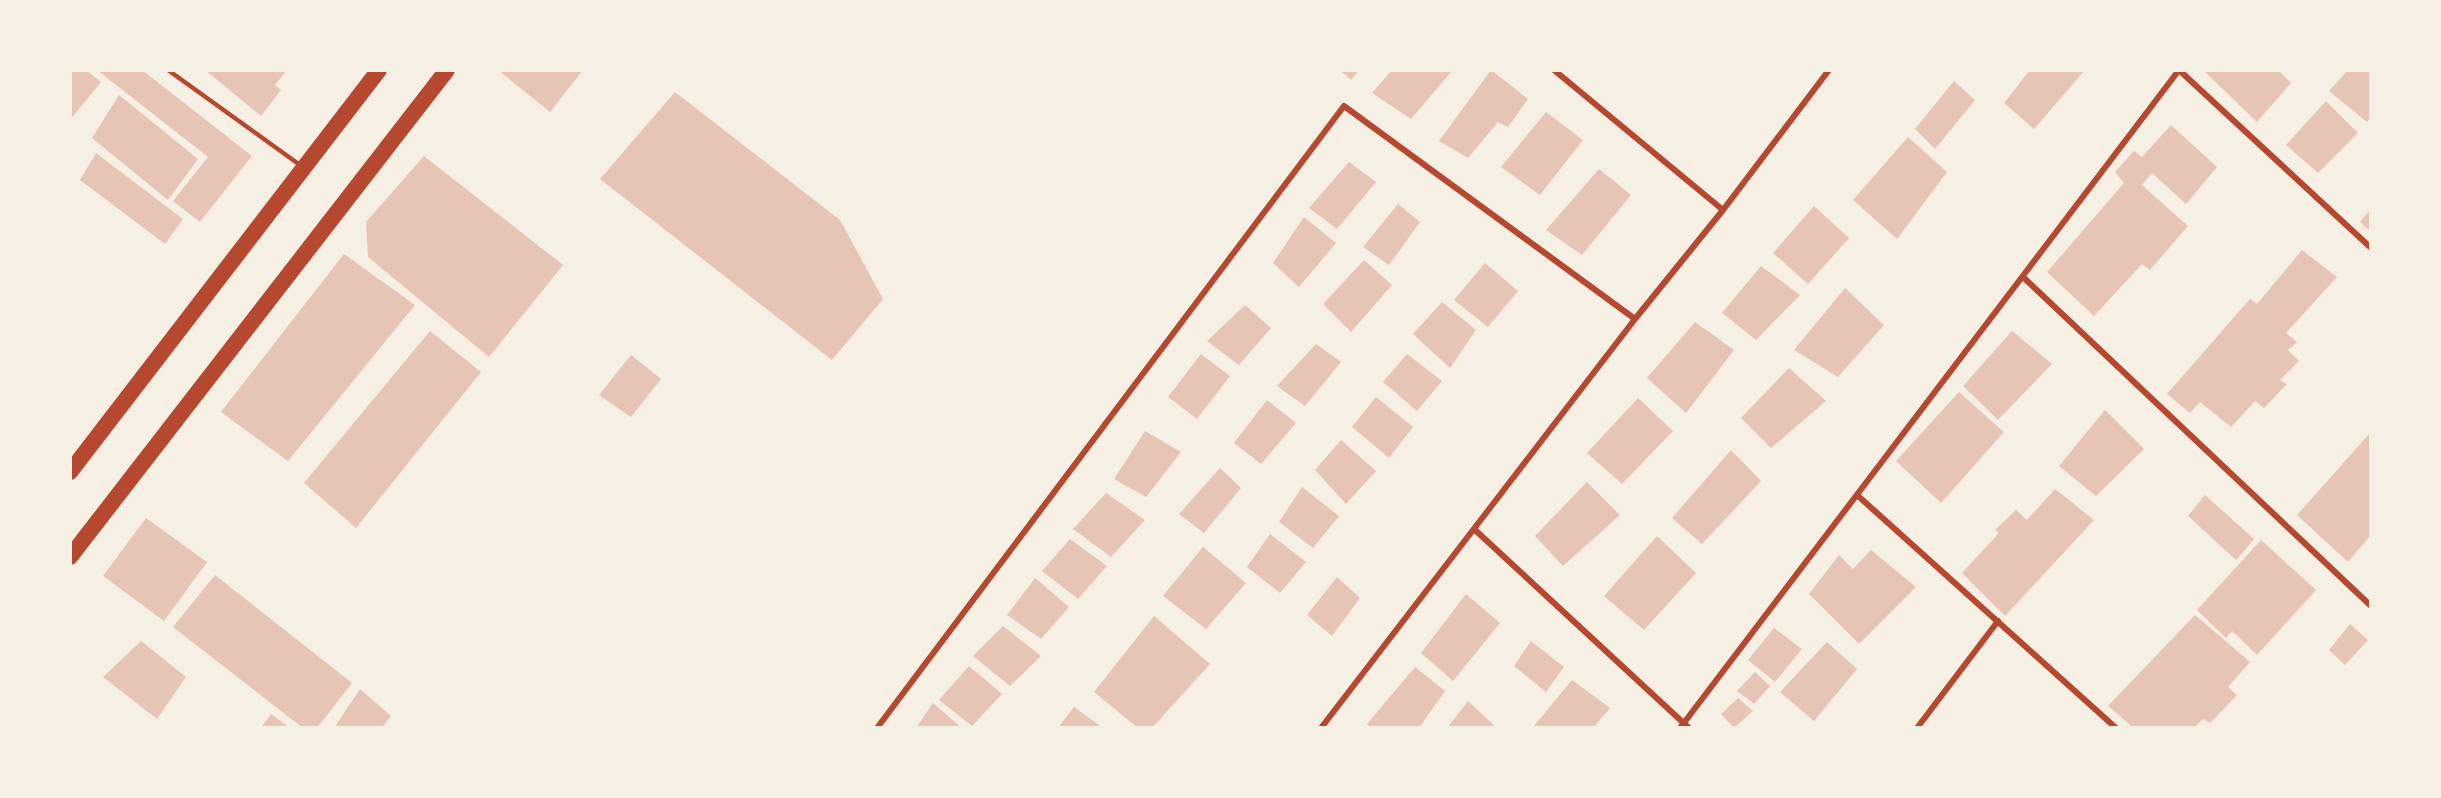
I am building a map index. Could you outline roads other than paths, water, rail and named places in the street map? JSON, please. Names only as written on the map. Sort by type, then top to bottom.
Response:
[{"type":"highway","points":[[70,472],[379,70]]},
{"type":"highway","points":[[70,557],[447,70]]},
{"type":"street","points":[[1554,70],[1724,210]]},
{"type":"street","points":[[1321,728],[1635,320],[1724,210],[1829,70]]},
{"type":"street","points":[[1474,530],[1684,726],[2179,70],[2370,248]]},
{"type":"street","points":[[877,728],[1344,106],[1635,320]]},
{"type":"street","points":[[2023,277],[2370,605]]},
{"type":"street","points":[[1857,495],[2116,728]]},
{"type":"street","points":[[1917,728],[1998,621]]},
{"type":"lane","points":[[168,70],[303,167]]}]
